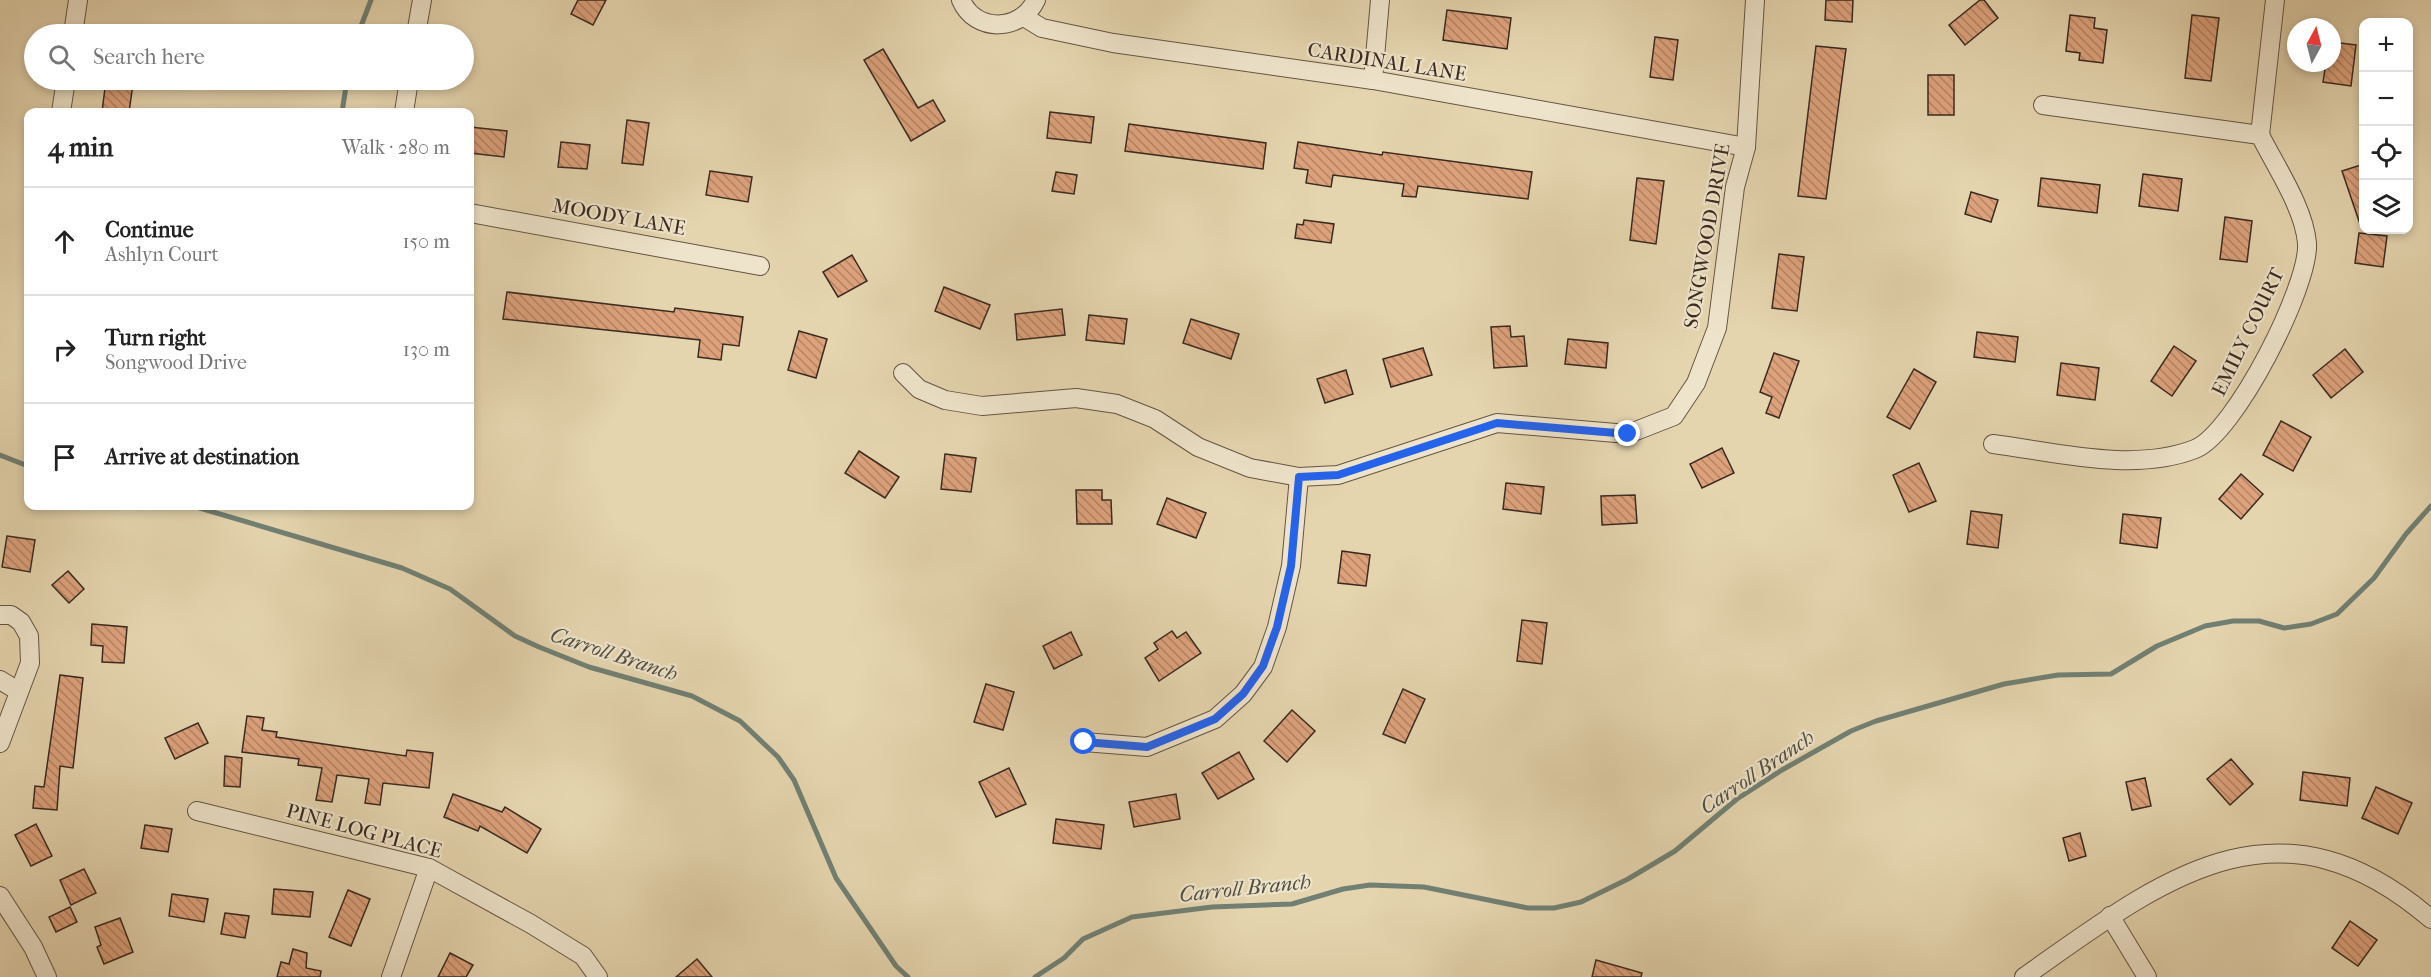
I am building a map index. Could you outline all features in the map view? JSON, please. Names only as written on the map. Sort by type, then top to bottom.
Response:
[{"type":"street","points":[[74,24],[78,0]]},
{"type":"street","points":[[418,24],[422,0]]},
{"type":"street","points":[[961,0],[973,16],[998,25],[1024,16],[1036,0]]},
{"type":"street","points":[[1373,80],[1380,0]]},
{"type":"street","name":"SONGWOOD DRIVE","points":[[903,373],[919,389],[945,400],[982,406],[1077,398],[1118,404],[1155,419],[1198,447],[1250,468],[1299,477],[1338,475],[1497,423],[1628,434],[1674,416],[1696,384],[1717,328],[1735,186],[1746,147],[1755,0]]},
{"type":"street","points":[[2043,105],[2260,135],[2275,0]]},
{"type":"street","name":"CARDINAL LANE","points":[[1024,16],[1042,28],[1113,43],[1373,80],[1746,147]]},
{"type":"street","points":[[62,108],[65,90]]},
{"type":"street","points":[[405,108],[407,90]]},
{"type":"street","name":"EMILY COURT","points":[[1993,444],[2136,462],[2196,448],[2227,421],[2249,390],[2288,308],[2302,273],[2307,246],[2304,222],[2260,135]]},
{"type":"street","name":"MOODY LANE","points":[[474,214],[760,266]]},
{"type":"street","points":[[1084,742],[1147,747],[1215,719],[1243,694],[1263,666],[1277,627],[1291,566],[1299,477]]},
{"type":"street","points":[[0,615],[11,615],[21,622],[29,636],[30,663],[0,743]]},
{"type":"street","points":[[0,680],[18,691]]},
{"type":"street","name":"PINE LOG PLACE","points":[[197,811],[429,868],[531,924],[583,956],[598,977]]},
{"type":"street","points":[[2024,977],[2110,916],[2166,883],[2215,861],[2268,853],[2321,859],[2347,867],[2395,890],[2431,919]]},
{"type":"street","points":[[391,977],[429,868]]},
{"type":"street","points":[[0,896],[33,947],[46,977]]},
{"type":"street","points":[[2110,916],[2147,977]]},
{"type":"building","points":[[578,0],[606,0],[593,25],[571,14]]},
{"type":"building","points":[[1826,0],[1853,0],[1852,22],[1825,20]]},
{"type":"building","points":[[1980,0],[1984,0],[1998,18],[1965,45],[1949,25]]},
{"type":"building","points":[[1447,10],[1511,18],[1507,49],[1443,40]]},
{"type":"building","points":[[2070,15],[2095,18],[2094,28],[2107,30],[2103,63],[2079,60],[2080,53],[2066,51]]},
{"type":"building","points":[[2192,15],[2219,18],[2211,81],[2185,78]]},
{"type":"building","points":[[1655,37],[1678,40],[1673,80],[1650,77]]},
{"type":"building","points":[[2341,43],[2356,45],[2351,86],[2323,82],[2325,72],[2341,72]]},
{"type":"building","points":[[1816,46],[1846,49],[1826,199],[1798,196]]},
{"type":"building","points":[[883,49],[918,108],[933,100],[945,121],[911,141],[864,60]]},
{"type":"building","points":[[1928,75],[1954,75],[1954,115],[1928,115]]},
{"type":"building","points":[[105,90],[132,90],[130,108],[102,108]]},
{"type":"building","points":[[1050,112],[1094,117],[1091,143],[1047,138]]},
{"type":"building","points":[[627,120],[649,123],[643,165],[622,163]]},
{"type":"building","points":[[1129,124],[1266,143],[1263,169],[1125,151]]},
{"type":"building","points":[[474,127],[507,131],[504,157],[474,153]]},
{"type":"building","points":[[561,142],[590,145],[587,169],[558,167]]},
{"type":"building","points":[[1298,142],[1382,155],[1383,152],[1532,172],[1528,199],[1418,186],[1416,197],[1402,196],[1404,184],[1333,175],[1331,187],[1306,183],[1308,170],[1294,168]]},
{"type":"building","points":[[2359,166],[2359,221],[2342,171]]},
{"type":"building","points":[[710,171],[752,177],[748,202],[706,195]]},
{"type":"building","points":[[1056,172],[1077,175],[1074,194],[1052,191]]},
{"type":"building","points":[[2143,174],[2182,179],[2178,211],[2139,206]]},
{"type":"building","points":[[1637,178],[1664,181],[1656,244],[1630,240]]},
{"type":"building","points":[[2041,178],[2100,185],[2097,213],[2038,206]]},
{"type":"building","points":[[1971,192],[1998,200],[1991,222],[1965,214]]},
{"type":"building","points":[[2225,217],[2252,221],[2247,262],[2220,259]]},
{"type":"building","points":[[1304,220],[1334,224],[1331,243],[1295,238],[1297,224],[1303,225]]},
{"type":"building","points":[[2359,233],[2387,236],[2383,267],[2355,263]]},
{"type":"building","points":[[1779,254],[1804,257],[1797,311],[1772,308]]},
{"type":"building","points":[[852,255],[867,281],[838,297],[823,272]]},
{"type":"building","points":[[944,287],[990,305],[980,329],[935,311]]},
{"type":"building","points":[[507,292],[674,312],[675,308],[743,317],[739,346],[723,344],[721,360],[698,357],[700,340],[503,319]]},
{"type":"building","points":[[1062,309],[1065,335],[1017,340],[1015,314]]},
{"type":"building","points":[[1089,315],[1127,319],[1124,344],[1086,340]]},
{"type":"building","points":[[1191,319],[1239,334],[1231,359],[1183,343]]},
{"type":"building","points":[[1510,326],[1511,337],[1524,336],[1527,366],[1494,368],[1491,327]]},
{"type":"building","points":[[799,331],[827,339],[816,378],[788,370]]},
{"type":"building","points":[[1977,332],[2018,337],[2015,362],[1974,357]]},
{"type":"building","points":[[1568,339],[1608,343],[1606,368],[1565,364]]},
{"type":"building","points":[[2174,346],[2196,361],[2172,396],[2151,381]]},
{"type":"building","points":[[1423,348],[1432,375],[1391,387],[1383,359]]},
{"type":"building","points":[[2345,349],[2363,372],[2331,398],[2313,375]]},
{"type":"building","points":[[1774,353],[1799,361],[1779,418],[1766,413],[1772,397],[1760,392]]},
{"type":"building","points":[[2061,363],[2099,368],[2095,400],[2057,395]]},
{"type":"building","points":[[1914,369],[1936,382],[1910,429],[1887,417]]},
{"type":"building","points":[[1346,370],[1353,394],[1325,403],[1317,379]]},
{"type":"building","points":[[2281,421],[2311,437],[2293,471],[2263,455]]},
{"type":"building","points":[[1722,448],[1734,473],[1702,488],[1690,464]]},
{"type":"building","points":[[859,451],[899,477],[885,498],[845,473]]},
{"type":"building","points":[[945,454],[976,458],[971,492],[941,489]]},
{"type":"building","points":[[1919,463],[1936,501],[1909,512],[1893,475]]},
{"type":"building","points":[[2241,474],[2263,494],[2241,519],[2219,499]]},
{"type":"building","points":[[1506,483],[1544,487],[1541,514],[1503,509]]},
{"type":"building","points":[[1076,490],[1102,490],[1102,500],[1111,500],[1112,524],[1077,524]]},
{"type":"building","points":[[1635,495],[1637,523],[1602,525],[1601,496]]},
{"type":"building","points":[[1167,498],[1206,513],[1196,538],[1157,524]]},
{"type":"building","points":[[1971,511],[2002,515],[1998,548],[1967,544]]},
{"type":"building","points":[[2123,514],[2161,518],[2157,548],[2120,543]]},
{"type":"building","points":[[7,536],[35,540],[30,572],[2,567]]},
{"type":"building","points":[[1342,551],[1370,555],[1366,586],[1338,583]]},
{"type":"building","points":[[68,571],[84,589],[69,603],[52,585]]},
{"type":"building","points":[[1522,620],[1547,623],[1542,664],[1517,661]]},
{"type":"building","points":[[92,624],[127,627],[124,663],[102,662],[103,646],[91,645]]},
{"type":"building","points":[[1172,631],[1177,638],[1186,632],[1201,653],[1159,681],[1145,658],[1158,649],[1154,643]]},
{"type":"building","points":[[1071,632],[1082,655],[1054,669],[1043,646]]},
{"type":"building","points":[[60,675],[83,678],[73,768],[60,766],[57,810],[33,808],[35,786],[44,787]]},
{"type":"building","points":[[986,684],[1014,692],[1003,730],[974,722]]},
{"type":"building","points":[[1403,689],[1425,699],[1405,743],[1383,734]]},
{"type":"building","points":[[1292,710],[1315,731],[1287,762],[1264,741]]},
{"type":"building","points":[[247,716],[264,718],[262,730],[277,732],[276,737],[406,756],[407,750],[433,753],[429,788],[383,783],[380,805],[365,803],[369,779],[337,775],[332,802],[316,800],[322,768],[298,765],[299,759],[242,752]]},
{"type":"building","points":[[198,723],[208,743],[175,759],[165,738]]},
{"type":"building","points":[[1239,752],[1254,779],[1218,799],[1202,773]]},
{"type":"building","points":[[225,756],[242,758],[240,787],[224,786]]},
{"type":"building","points":[[2231,759],[2253,784],[2230,805],[2207,779]]},
{"type":"building","points":[[1009,768],[1026,804],[996,817],[979,782]]},
{"type":"building","points":[[2303,772],[2350,778],[2347,806],[2300,800]]},
{"type":"building","points":[[2145,778],[2151,806],[2132,810],[2126,782]]},
{"type":"building","points":[[2376,787],[2412,803],[2398,834],[2362,818]]},
{"type":"building","points":[[453,794],[502,812],[505,807],[541,829],[527,853],[480,826],[478,831],[444,817]]},
{"type":"building","points":[[1176,794],[1180,819],[1134,827],[1129,802]]},
{"type":"building","points":[[1056,819],[1104,825],[1101,849],[1053,843]]},
{"type":"building","points":[[36,824],[52,856],[31,866],[15,835]]},
{"type":"building","points":[[145,825],[172,829],[168,852],[141,848]]},
{"type":"building","points":[[2080,833],[2086,856],[2069,861],[2063,838]]},
{"type":"building","points":[[84,869],[96,893],[71,905],[60,880]]},
{"type":"building","points":[[274,889],[313,892],[310,917],[272,914]]},
{"type":"building","points":[[348,890],[370,899],[351,946],[329,937]]},
{"type":"building","points":[[172,894],[208,899],[204,922],[169,916]]},
{"type":"building","points":[[70,907],[77,922],[56,932],[49,917]]},
{"type":"building","points":[[225,913],[249,916],[245,938],[221,934]]},
{"type":"building","points":[[120,918],[133,952],[104,964],[97,947],[101,945],[95,927]]},
{"type":"building","points":[[2350,921],[2377,940],[2358,966],[2332,948]]},
{"type":"building","points":[[293,949],[307,953],[306,968],[321,971],[320,977],[277,977],[281,962],[289,964]]},
{"type":"building","points":[[450,953],[473,965],[466,977],[438,977]]},
{"type":"building","points":[[697,959],[712,977],[676,977]]},
{"type":"building","points":[[1596,960],[1642,973],[1641,977],[1592,977]]},
{"type":"waterway","points":[[362,24],[371,0]]},
{"type":"waterway","points":[[343,108],[345,90]]},
{"type":"waterway","points":[[0,455],[24,464]]},
{"type":"waterway","name":"Carroll Branch","points":[[1035,977],[1064,958],[1083,939],[1132,917],[1212,907],[1292,904],[1343,889],[1370,885],[1424,887],[1528,908],[1554,908],[1581,902],[1628,879],[1675,851],[1737,799],[1782,770],[1851,731],[1876,721],[2004,684],[2058,675],[2111,674],[2157,646],[2205,626],[2233,621],[2259,621],[2284,628],[2311,624],[2337,614],[2374,578],[2406,534],[2431,506]]},
{"type":"waterway","name":"Carroll Branch","points":[[206,510],[402,568],[450,589],[515,636],[539,647],[589,667],[692,696],[740,721],[778,757],[794,780],[836,878],[896,966],[908,977]]},
{"type":"route","points":[[1084,742],[1147,747],[1215,719],[1243,694],[1263,666],[1277,627],[1291,566],[1299,477],[1338,475],[1497,423],[1610,435],[1628,434]]}]
